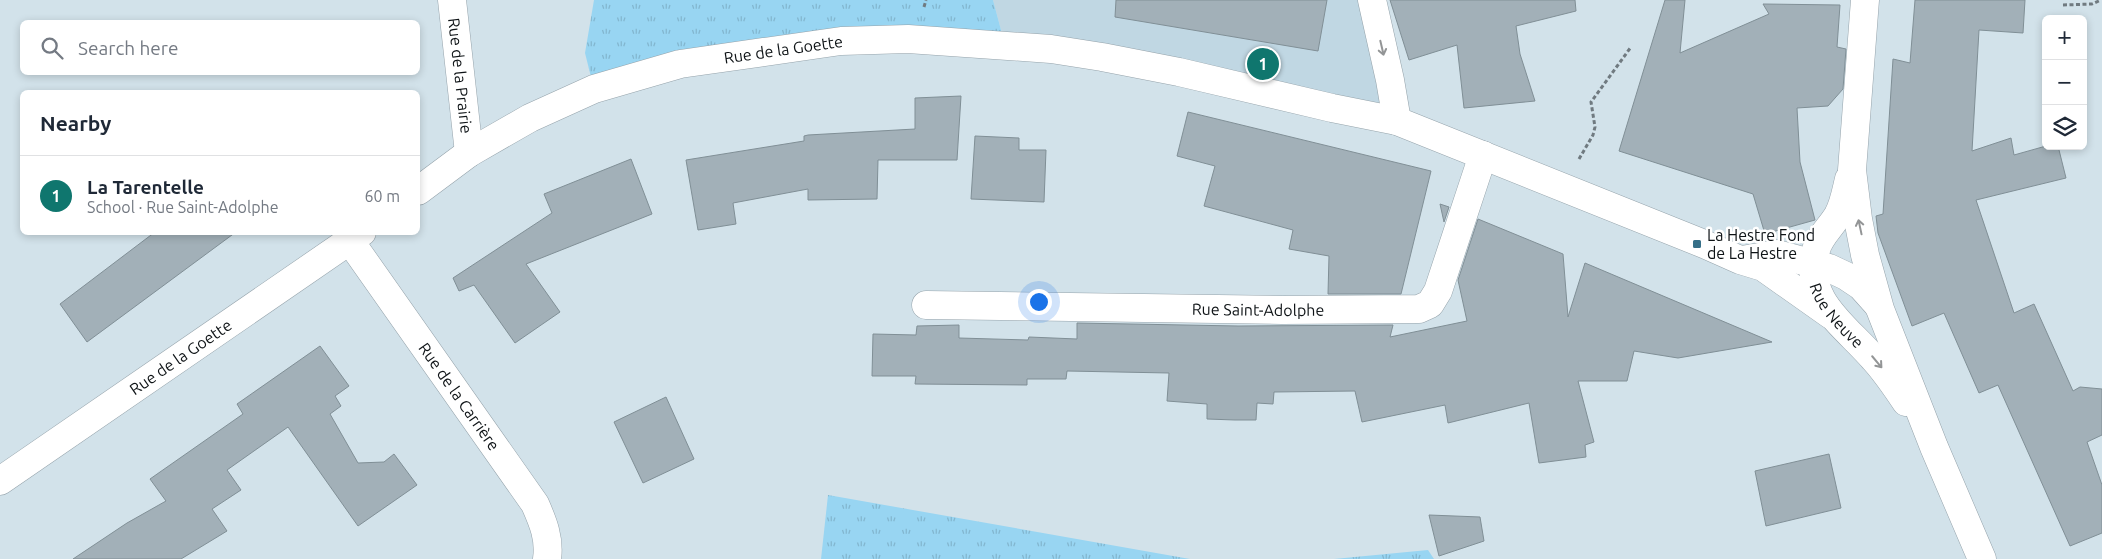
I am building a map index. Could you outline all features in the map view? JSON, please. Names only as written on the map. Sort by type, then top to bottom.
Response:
[{"type":"street","name":"Rue de la Prairie","points":[[452,0],[469,153]]},
{"type":"street","points":[[1372,0],[1397,121],[1740,260],[1763,267],[1831,315]]},
{"type":"street","name":"Rue Neuve","points":[[1865,0],[1852,170],[1858,220],[1865,255],[1880,308],[1934,447],[1982,559]]},
{"type":"street","name":"Rue de la Goette","points":[[420,190],[469,153],[530,118],[594,89],[680,64],[841,41],[908,39],[1051,49],[1178,72],[1332,108],[1397,121]]},
{"type":"street","name":"Rue Saint-Adolphe","points":[[926,305],[1282,310],[1419,309],[1430,304],[1438,291],[1483,155]]},
{"type":"street","name":"Rue Neuve","points":[[1852,170],[1838,215],[1816,248],[1815,276],[1831,315],[1874,359],[1894,383],[1934,447]]},
{"type":"street","name":"Rue de la Goette","points":[[0,481],[356,237]]},
{"type":"street","name":"Rue de la Carrière","points":[[356,237],[535,504],[544,525],[548,548],[547,559]]},
{"type":"street","points":[[1740,260],[1777,254],[1810,244],[1821,238]]},
{"type":"street","points":[[1777,254],[1815,276]]},
{"type":"street","points":[[1853,280],[1859,273],[1865,255]]},
{"type":"street","points":[[1784,282],[1815,276],[1829,268],[1853,280],[1880,308]]},
{"type":"path","points":[[2063,5],[2092,4],[2101,0]]},
{"type":"path","points":[[1563,188],[1593,135],[1595,126],[1590,102],[1630,47]]},
{"type":"shaded area","points":[[993,0],[1372,0],[1397,121],[1005,45]]},
{"type":"green space","points":[[594,0],[993,0],[1005,45],[908,39],[594,89],[585,53]]},
{"type":"green space","points":[[828,495],[1190,559],[821,559]]},
{"type":"green space","points":[[1428,550],[1434,559],[1334,559]]},
{"type":"building","points":[[1116,0],[1327,0],[1318,51],[1115,17]]},
{"type":"building","points":[[1390,0],[1575,0],[1576,11],[1516,26],[1520,54],[1535,101],[1464,108],[1457,45],[1409,60]]},
{"type":"building","points":[[1665,0],[1685,0],[1680,53],[1769,14],[1763,4],[1840,5],[1837,47],[1846,49],[1843,89],[1828,106],[1797,108],[1800,162],[1815,220],[1765,234],[1753,194],[1619,151]]},
{"type":"building","points":[[1915,0],[2025,0],[2023,33],[1979,30],[1972,151],[2011,138],[2014,155],[2042,147],[2042,150],[2059,150],[2066,178],[1976,200],[2014,313],[2034,304],[2073,391],[2080,387],[2102,389],[2102,435],[2087,442],[2102,485],[2102,533],[2070,546],[1998,385],[1979,393],[1944,313],[1912,326],[1878,233],[1876,216],[1883,214],[1893,59],[1910,63]]},
{"type":"building","points":[[961,96],[957,160],[878,160],[877,199],[808,200],[808,189],[733,203],[736,224],[698,230],[686,160],[804,141],[804,136],[808,135],[915,129],[915,98]]},
{"type":"building","points":[[1188,112],[1431,171],[1401,294],[1328,294],[1329,256],[1289,249],[1293,230],[1204,206],[1215,166],[1177,156]]},
{"type":"building","points":[[975,136],[1019,138],[1019,150],[1046,150],[1044,202],[971,199]]},
{"type":"building","points":[[631,159],[652,214],[526,264],[560,312],[515,343],[474,285],[459,291],[453,278],[552,213],[544,194]]},
{"type":"building","points":[[1440,204],[1449,207],[1444,222]]},
{"type":"building","points":[[1478,219],[1563,254],[1568,317],[1585,263],[1772,342],[1678,358],[1634,351],[1627,381],[1578,381],[1594,442],[1585,445],[1586,457],[1539,463],[1529,403],[1448,423],[1445,405],[1362,422],[1355,391],[1274,392],[1273,404],[1257,403],[1256,420],[1207,419],[1207,404],[1167,401],[1169,373],[1067,371],[1066,379],[1027,379],[1027,385],[915,384],[916,376],[872,376],[873,334],[916,335],[917,326],[959,325],[959,338],[1028,340],[1029,337],[1077,339],[1077,323],[1238,326],[1393,325],[1390,337],[1467,321],[1458,280]]},
{"type":"building","points":[[151,235],[232,235],[87,342],[60,304]]},
{"type":"building","points":[[320,346],[349,386],[335,396],[341,406],[330,414],[358,463],[384,462],[394,454],[417,485],[358,526],[288,427],[227,470],[241,490],[212,509],[227,531],[181,559],[73,559],[127,523],[166,501],[150,479],[243,414],[237,404]]},
{"type":"building","points":[[666,397],[694,459],[643,483],[614,422]]},
{"type":"building","points":[[1829,454],[1841,508],[1766,526],[1755,471]]},
{"type":"building","points":[[1429,515],[1480,517],[1484,541],[1439,556]]},
{"type":"place","name":"La Tarentelle","points":[[1263,64]]},
{"type":"place","name":"La Hestre Fond de La Hestre","points":[[1697,244]]}]
